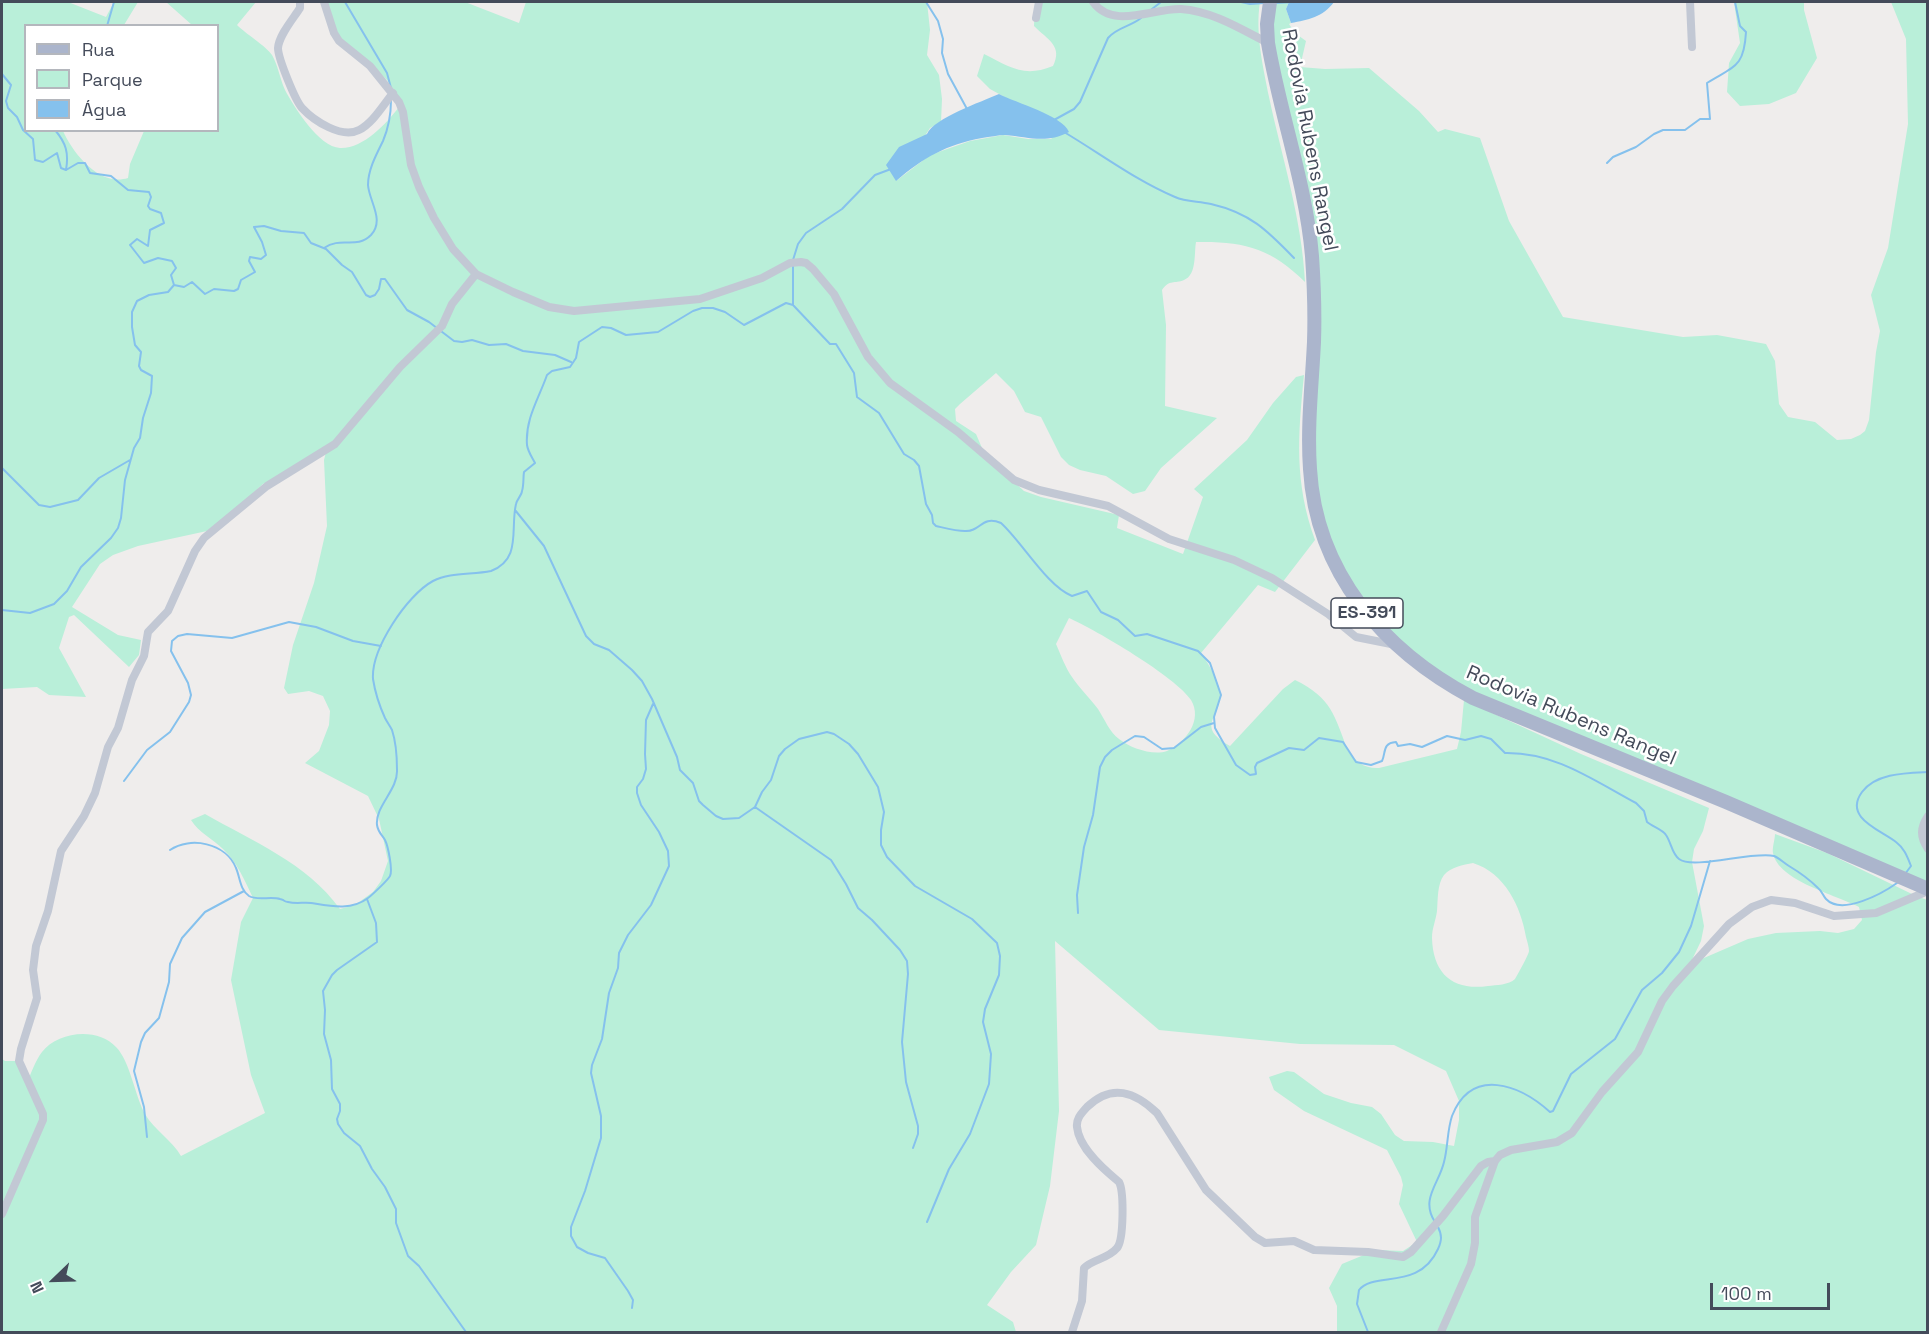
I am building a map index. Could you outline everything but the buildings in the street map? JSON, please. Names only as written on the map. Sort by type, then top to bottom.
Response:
[{"type":"main road","name":"Rodovia Rubens Rangel","points":[[1270,2],[1267,24],[1268,43],[1307,218],[1312,254],[1315,299],[1309,420],[1310,471],[1324,540],[1337,568],[1364,610],[1396,645],[1429,672],[1473,698],[1726,802],[1928,890]]},
{"type":"street","points":[[300,2],[300,8],[280,41],[278,52],[297,100],[310,116],[339,132],[357,131],[368,125],[393,93]]},
{"type":"street","points":[[324,2],[339,41],[370,66],[402,107],[411,165],[419,187],[459,258],[476,274],[549,307],[574,311],[700,299],[762,278],[790,263],[801,261],[806,263],[834,294],[868,357],[890,383],[958,432],[1014,480],[1039,490],[1108,507],[1169,539],[1234,560],[1272,578],[1328,614],[1347,632],[1356,637],[1396,645]]},
{"type":"street","points":[[1036,18],[1038,2]]},
{"type":"street","points":[[1092,2],[1101,11],[1110,15],[1147,15],[1178,9],[1196,12],[1221,19],[1268,43]]},
{"type":"street","points":[[1690,2],[1692,47]]},
{"type":"street","points":[[2,1214],[43,1120],[43,1114],[19,1060],[38,998],[33,970],[36,946],[48,911],[61,851],[88,809],[95,793],[108,747],[118,728],[132,680],[144,656],[148,632],[168,611],[195,551],[204,538],[267,486],[331,448],[400,367],[439,329],[452,304],[476,274]]},
{"type":"street","points":[[1928,816],[1921,830],[1923,841],[1928,849]]},
{"type":"street","points":[[1440,1332],[1471,1264],[1475,1243],[1475,1217],[1495,1161],[1500,1155],[1511,1150],[1557,1142],[1572,1133],[1602,1092],[1638,1052],[1662,1001],[1673,986],[1729,924],[1757,904],[1771,900],[1784,901],[1839,916],[1876,913],[1928,890]]},
{"type":"street","points":[[1072,1332],[1082,1301],[1084,1268],[1116,1250],[1122,1237],[1123,1190],[1119,1182],[1083,1144],[1077,1127],[1080,1114],[1102,1096],[1119,1092],[1129,1094],[1157,1113],[1206,1190],[1264,1243],[1294,1241],[1314,1250],[1368,1251],[1403,1257],[1411,1252],[1443,1216],[1481,1166],[1495,1161]]},
{"type":"green space","points":[[2,2],[68,2],[106,17],[114,2],[138,2],[125,24],[24,24],[24,132],[63,132],[73,149],[88,166],[107,178],[117,179],[128,178],[130,164],[144,132],[219,132],[219,24],[191,24],[166,2],[256,2],[237,25],[272,55],[285,90],[308,125],[324,141],[340,148],[365,140],[381,128],[399,107],[397,97],[387,80],[337,37],[326,2],[465,2],[519,23],[526,2],[927,2],[930,30],[927,55],[939,75],[942,99],[941,122],[930,128],[896,181],[930,155],[970,141],[1003,135],[1028,139],[1052,139],[1010,100],[990,89],[977,76],[984,54],[1010,67],[1025,71],[1053,66],[1056,59],[1055,48],[1034,26],[1035,2],[1260,2],[1258,26],[1262,61],[1296,212],[1305,282],[1280,261],[1255,249],[1228,243],[1196,242],[1191,274],[1184,280],[1167,284],[1162,290],[1166,325],[1165,406],[1217,418],[1161,468],[1145,491],[1133,494],[1106,476],[1069,465],[1061,457],[1041,417],[1025,412],[1014,391],[996,373],[955,409],[956,421],[976,434],[985,455],[1024,491],[1119,515],[1117,528],[1183,554],[1203,497],[1194,489],[1247,440],[1273,403],[1296,377],[1304,375],[1299,458],[1308,519],[1315,540],[1275,592],[1258,585],[1201,653],[1213,672],[1219,688],[1220,702],[1212,721],[1212,727],[1219,739],[1230,746],[1283,689],[1295,680],[1324,701],[1335,717],[1348,751],[1354,758],[1365,766],[1379,768],[1457,749],[1464,700],[1581,754],[1709,808],[1703,831],[1694,849],[1692,862],[1704,926],[1701,941],[1690,964],[1748,939],[1776,933],[1820,931],[1838,933],[1854,929],[1862,920],[1859,907],[1810,886],[1785,872],[1777,863],[1773,853],[1775,834],[1827,853],[1927,900],[1927,1332],[1337,1332],[1337,1306],[1329,1288],[1342,1264],[1376,1250],[1403,1251],[1417,1242],[1399,1204],[1403,1185],[1401,1177],[1387,1150],[1304,1111],[1274,1090],[1269,1077],[1287,1071],[1294,1072],[1324,1094],[1372,1107],[1381,1114],[1395,1135],[1404,1141],[1433,1142],[1454,1146],[1459,1120],[1459,1101],[1446,1071],[1394,1045],[1300,1044],[1159,1030],[1055,941],[1059,1111],[1050,1186],[1036,1245],[1011,1272],[987,1305],[1013,1322],[1016,1332],[2,1332],[2,1059],[19,1061],[26,1085],[35,1063],[49,1045],[78,1034],[99,1036],[121,1053],[145,1114],[181,1156],[265,1113],[251,1075],[231,980],[241,922],[253,898],[228,854],[191,820],[205,814],[278,854],[312,879],[340,909],[355,905],[373,892],[381,881],[388,861],[379,819],[368,796],[305,763],[319,751],[329,725],[330,711],[323,696],[309,691],[288,694],[284,688],[293,645],[314,583],[327,526],[324,460],[326,452],[263,484],[207,531],[138,546],[113,555],[100,564],[72,607],[118,635],[141,640],[139,655],[129,667],[74,615],[69,617],[59,648],[86,697],[49,695],[37,687],[2,689]],"holes":[[[1069,618],[1153,667],[1183,690],[1191,700],[1195,715],[1194,723],[1191,730],[1174,747],[1167,751],[1149,752],[1119,739],[1078,685],[1065,665],[1056,644]],[[1473,863],[1484,868],[1503,883],[1510,893],[1520,914],[1529,948],[1523,965],[1512,981],[1498,985],[1465,986],[1447,977],[1436,961],[1433,951],[1432,934],[1439,887],[1444,875],[1454,868]]]},
{"type":"green space","points":[[1272,2],[1289,2],[1286,9],[1291,23],[1289,24],[1295,33],[1306,41],[1300,67],[1369,68],[1419,111],[1438,132],[1445,129],[1480,138],[1509,221],[1563,317],[1683,337],[1717,335],[1766,344],[1775,361],[1779,404],[1788,417],[1815,422],[1837,440],[1851,439],[1860,435],[1865,431],[1869,420],[1880,331],[1871,295],[1888,248],[1908,124],[1906,39],[1891,2],[1927,2],[1927,887],[1479,694],[1451,680],[1386,632],[1336,562],[1313,488],[1318,315],[1272,51]]},
{"type":"green space","points":[[1734,2],[1804,2],[1804,10],[1817,58],[1796,93],[1769,104],[1740,106],[1727,92],[1729,63],[1740,43]]},
{"type":"water","points":[[1289,2],[1334,2],[1320,14],[1291,23],[1286,9]]},
{"type":"water","points":[[999,94],[1058,120],[1069,132],[1045,139],[1005,135],[957,144],[916,165],[896,181],[886,165],[899,147],[927,134],[931,128],[948,116]]},
{"type":"waterway","points":[[108,24],[114,2]]},
{"type":"waterway","points":[[345,2],[387,73],[391,88]]},
{"type":"waterway","points":[[926,2],[938,21],[943,39],[942,53],[948,74],[967,109]]},
{"type":"waterway","points":[[1152,9],[1161,2]]},
{"type":"waterway","points":[[1241,2],[1264,3]]},
{"type":"waterway","points":[[1276,3],[1294,2]]},
{"type":"waterway","points":[[1607,163],[1613,157],[1636,147],[1663,130],[1685,130],[1700,119],[1710,119],[1707,83],[1736,65],[1745,44],[1746,32],[1740,26],[1735,2]]},
{"type":"waterway","points":[[1054,120],[1074,109],[1080,102],[1108,38],[1141,18]]},
{"type":"waterway","points":[[2,74],[11,85],[6,101],[8,108],[17,117],[24,131]]},
{"type":"waterway","points":[[324,248],[336,243],[360,242],[371,235],[375,229],[377,223],[368,179],[386,132],[391,100]]},
{"type":"waterway","points":[[25,132],[33,139],[35,160],[43,162],[57,153],[61,168],[66,170]]},
{"type":"waterway","points":[[57,132],[66,149],[66,170]]},
{"type":"waterway","points":[[1064,132],[1132,175],[1179,199],[1206,203],[1237,212],[1266,231],[1294,258]]},
{"type":"waterway","points":[[66,170],[78,163],[85,163],[90,173],[111,176],[128,190],[149,192],[151,197],[148,206],[161,213],[164,223],[150,230],[148,246],[137,239],[130,245],[144,263],[158,258],[172,261],[176,268],[171,275],[174,285]]},
{"type":"waterway","points":[[793,260],[798,244],[806,233],[842,209],[875,175],[891,169]]},
{"type":"waterway","points":[[174,285],[184,287],[192,282],[205,294],[214,289],[234,291],[238,289],[241,280],[255,272],[249,261],[250,257],[261,259],[266,255],[254,227],[264,226],[281,231],[304,233],[311,243],[326,249],[352,272],[366,295],[370,297],[375,295],[381,279],[385,279],[407,310],[429,322],[454,341],[472,340],[489,345],[506,344],[523,351],[555,355],[571,362]]},
{"type":"waterway","points":[[793,266],[793,305]]},
{"type":"waterway","points":[[2,610],[30,613],[54,604],[67,591],[81,567],[111,538],[118,528],[125,480],[134,448],[140,438],[143,418],[151,393],[152,376],[141,370],[139,366],[141,352],[135,345],[132,312],[137,301],[149,295],[168,292],[174,285]]},
{"type":"waterway","points":[[170,850],[187,843],[207,844],[216,848],[231,859],[244,890],[252,897],[276,898],[291,903],[348,906],[355,905],[373,894],[391,873],[387,847],[379,832],[377,818],[394,784],[397,770],[392,730],[381,709],[373,679],[378,653],[392,624],[412,598],[423,588],[447,576],[491,571],[501,566],[507,559],[513,542],[514,514],[522,493],[524,472],[535,463],[527,445],[528,426],[547,375],[552,371],[570,367],[576,358],[579,342],[602,327],[611,328],[626,335],[658,332],[702,308],[713,308],[725,312],[744,325],[786,303],[793,305],[830,344],[836,344],[854,373],[857,397],[879,413],[904,454],[919,466],[926,504],[936,526],[970,531],[985,522],[1001,523],[1044,574],[1063,591],[1072,596],[1087,591],[1101,612],[1118,620],[1135,636],[1147,634],[1198,651],[1210,663],[1221,695],[1214,717],[1215,728],[1236,765],[1250,775],[1256,774],[1257,763],[1289,748],[1304,750],[1319,738],[1343,742],[1356,762],[1371,765],[1382,761],[1388,744],[1396,742],[1398,746],[1410,744],[1422,747],[1447,736],[1465,740],[1481,736],[1491,739],[1505,753],[1541,757],[1557,762],[1636,803],[1644,811],[1647,822],[1666,835],[1677,857],[1686,862],[1774,856],[1812,882],[1826,899],[1833,904],[1842,905],[1862,901],[1897,883]]},
{"type":"waterway","points":[[2,468],[39,505],[50,507],[78,500],[99,478],[130,460]]},
{"type":"waterway","points":[[515,510],[544,546],[586,636],[594,644],[609,650],[642,681],[677,757],[680,770],[693,783],[699,801],[703,805],[723,819],[739,818],[755,807],[771,780],[779,756],[785,749],[799,739],[827,732],[834,734],[849,744],[858,754],[878,787],[884,812],[881,845],[887,857],[915,886],[972,919],[997,943],[1000,956],[999,975],[985,1009],[983,1022],[991,1054],[989,1084],[970,1134],[949,1169],[927,1222]]},
{"type":"waterway","points":[[124,781],[147,750],[170,732],[189,702],[191,695],[188,683],[171,651],[172,641],[178,636],[187,634],[232,638],[289,622],[316,627],[353,641],[381,646]]},
{"type":"waterway","points":[[632,1308],[633,1300],[605,1258],[577,1247],[571,1236],[571,1227],[601,1138],[601,1116],[591,1073],[602,1039],[609,993],[618,968],[619,953],[628,935],[651,905],[669,866],[668,851],[659,832],[641,805],[637,793],[637,787],[646,769],[646,720],[653,704]]},
{"type":"waterway","points":[[1078,913],[1077,895],[1084,847],[1093,815],[1100,767],[1105,757],[1135,736],[1144,737],[1162,749],[1174,748],[1201,727],[1214,723]]},
{"type":"waterway","points":[[1905,874],[1911,866],[1907,856],[1896,842],[1860,816],[1857,801],[1862,792],[1875,781],[1892,775],[1928,772]]},
{"type":"waterway","points":[[755,807],[831,860],[858,908],[900,950],[907,961],[902,1042],[906,1082],[918,1126],[913,1148]]},
{"type":"waterway","points":[[1435,1222],[1429,1206],[1430,1199],[1442,1170],[1452,1116],[1461,1100],[1472,1090],[1497,1085],[1525,1094],[1550,1112],[1553,1111],[1571,1074],[1615,1039],[1642,990],[1662,973],[1679,952],[1691,926],[1710,861]]},
{"type":"waterway","points":[[147,1137],[144,1107],[134,1071],[145,1033],[159,1018],[169,982],[170,964],[182,938],[205,912],[244,891]]},
{"type":"waterway","points":[[367,899],[376,923],[377,942],[337,970],[323,991],[324,1034],[331,1060],[332,1089],[340,1104],[338,1124],[344,1133],[360,1146],[385,1187],[396,1209],[396,1223],[408,1256],[419,1266],[466,1332]]},
{"type":"waterway","points":[[1368,1332],[1357,1304],[1359,1290],[1375,1281],[1397,1278],[1420,1270],[1430,1262],[1438,1249],[1441,1238],[1438,1227]]}]
